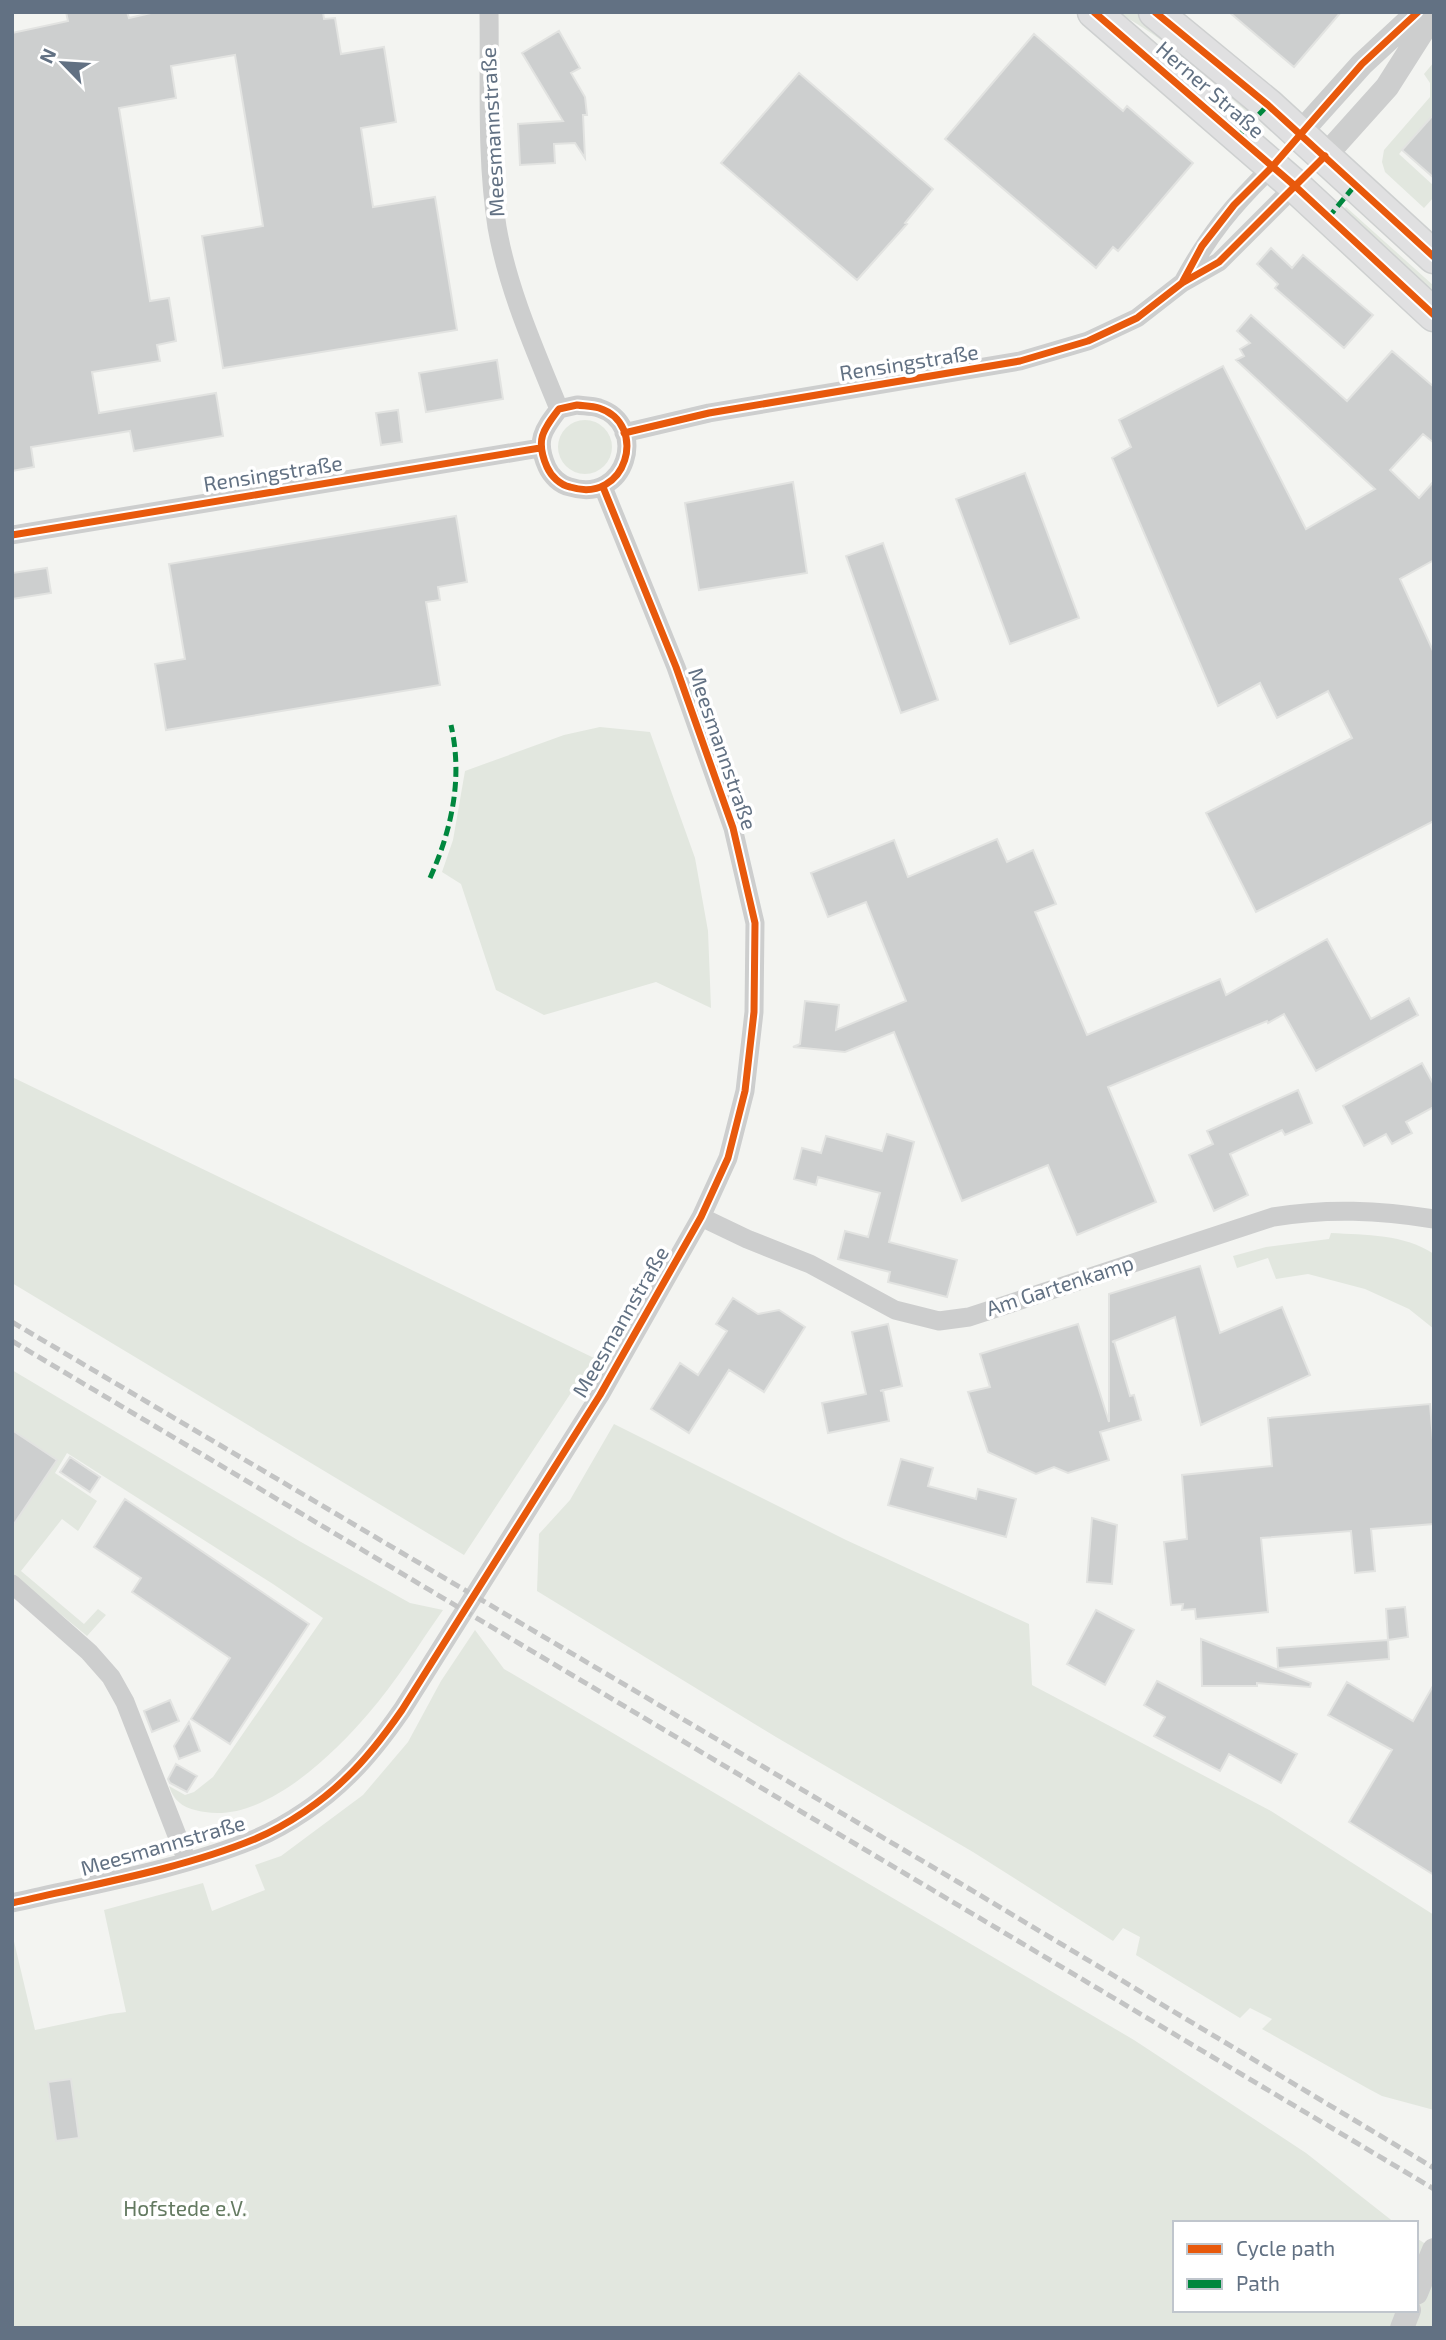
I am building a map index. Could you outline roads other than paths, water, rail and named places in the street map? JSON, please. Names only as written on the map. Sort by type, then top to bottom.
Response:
[{"type":"main road","name":"Herner Straße","points":[[1094,12],[1283,176],[1434,315]]},
{"type":"main road","name":"Herner Straße","points":[[1155,12],[1300,133],[1434,257]]},
{"type":"main road","name":"Herner Straße","points":[[1283,176],[1300,133]]},
{"type":"main road","points":[[1283,176],[1325,156]]},
{"type":"street","name":"Meesmannstraße","points":[[489,12],[491,182],[498,229],[526,331],[559,409]]},
{"type":"street","points":[[1300,133],[1362,64],[1418,12]]},
{"type":"street","points":[[1325,156],[1387,87],[1434,13]]},
{"type":"street","name":"Rensingstraße","points":[[1182,283],[1202,246],[1234,205],[1283,176]]},
{"type":"street","name":"Rensingstraße","points":[[624,433],[709,413],[1020,361],[1088,341],[1137,318],[1182,283],[1219,262],[1283,176]]},
{"type":"street","points":[[577,405],[600,408],[615,418],[624,433],[627,449],[625,464],[616,478],[603,487],[582,491],[562,485],[548,470],[540,448],[542,435],[559,409],[577,405]]},
{"type":"street","name":"Rensingstraße","points":[[12,535],[540,448]]},
{"type":"street","name":"Meesmannstraße","points":[[12,1903],[187,1861],[256,1838],[316,1802],[348,1777],[377,1745],[402,1710],[600,1395],[701,1217],[728,1158],[746,1091],[754,1012],[755,923],[733,828],[676,667],[603,487]]},
{"type":"street","name":"Am Gartenkamp","points":[[701,1217],[810,1264],[895,1310],[939,1321],[969,1317],[1273,1217],[1314,1210],[1352,1210],[1434,1219]]},
{"type":"street","name":"Meesmannstraße","points":[[12,1584],[89,1652],[111,1677],[125,1702],[187,1861]]},
{"type":"street","points":[[1418,2288],[1434,2250]]},
{"type":"railway","points":[[12,1322],[958,1882],[1434,2168]]},
{"type":"railway","points":[[12,1341],[1434,2189]]},
{"type":"park label","name":"Hofstede e.V.","points":[[185,2209]]}]
